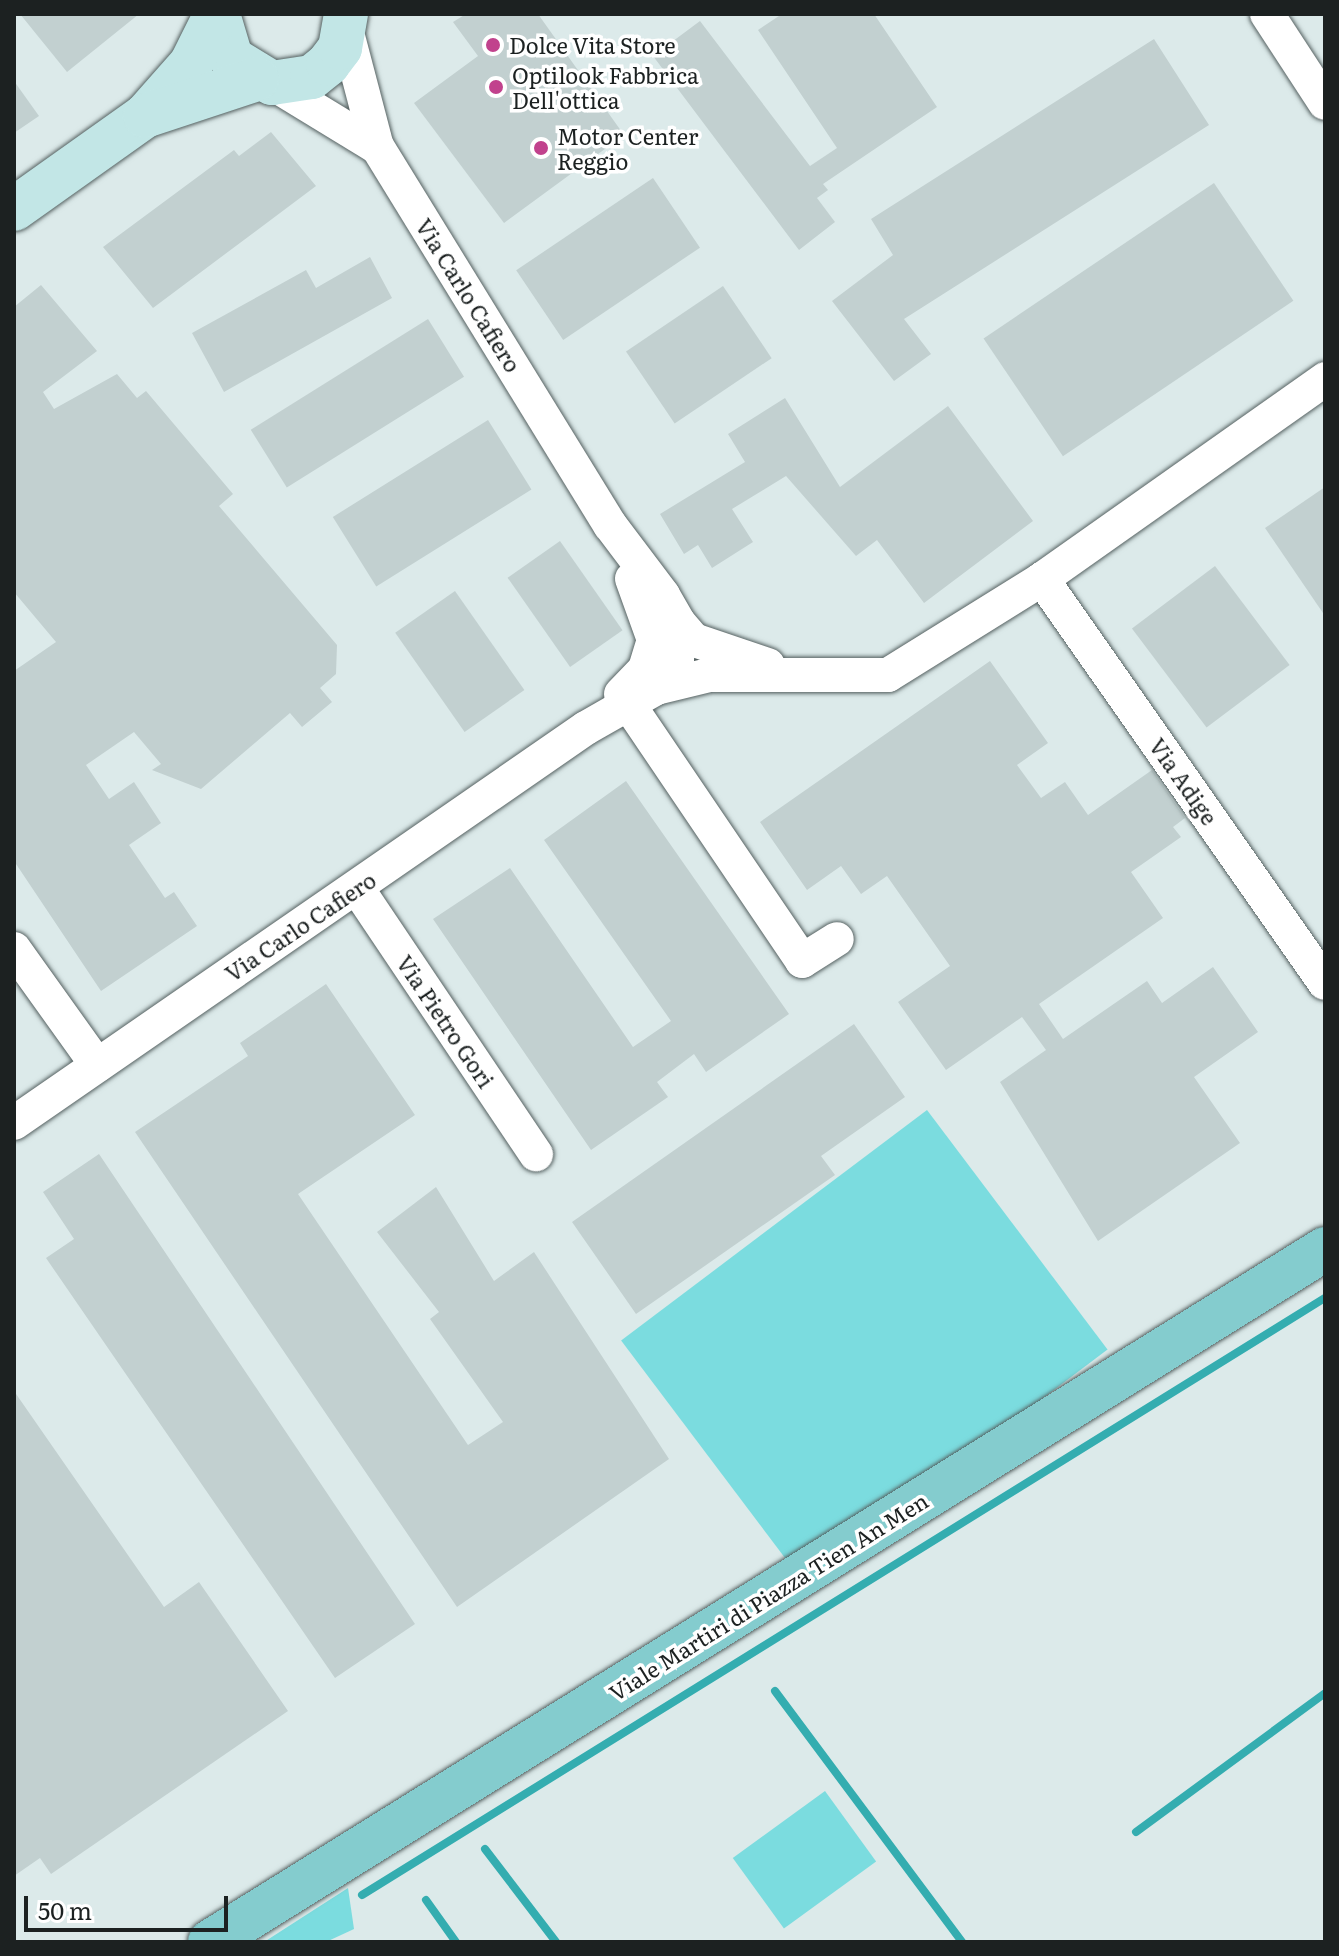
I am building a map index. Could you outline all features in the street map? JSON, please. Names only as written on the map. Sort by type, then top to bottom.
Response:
[{"type":"main road","points":[[217,14],[231,58],[265,81]]},
{"type":"main road","points":[[14,209],[145,116],[191,64],[217,14]]},
{"type":"main road","points":[[145,116],[265,81],[312,77],[340,48],[347,18]]},
{"type":"main road","name":"Viale Martiri di Piazza Tien An Men","points":[[210,1942],[1325,1249]]},
{"type":"street","points":[[1267,14],[1325,103]]},
{"type":"street","name":"Via Carlo Cafiero","points":[[14,1123],[586,728],[642,696],[677,660],[679,623],[610,525],[377,147],[347,18]]},
{"type":"street","name":"Via Carlo Cafiero","points":[[265,81],[377,147]]},
{"type":"street","points":[[837,939],[802,961],[642,696],[709,675],[888,675],[1042,579],[1325,379]]},
{"type":"street","name":"Via Carlo Cafiero","points":[[586,728],[653,652],[653,628],[610,525]]},
{"type":"street","name":"Via Adige","points":[[1042,579],[1325,983]]},
{"type":"street","points":[[679,623],[694,640],[787,673]]},
{"type":"street","name":"Via Pietro Gori","points":[[357,888],[536,1154]]},
{"type":"street","points":[[14,949],[97,1065]]},
{"type":"shaded area","points":[[927,1110],[1108,1350],[802,1580],[621,1340]]},
{"type":"shaded area","points":[[825,1791],[876,1861],[784,1928],[733,1858]]},
{"type":"shaded area","points":[[348,1888],[354,1929],[326,1942],[264,1942]]},
{"type":"building","points":[[20,14],[139,14],[67,72]]},
{"type":"building","points":[[466,14],[538,14],[624,135],[504,223],[414,103],[478,56],[453,22]]},
{"type":"building","points":[[782,14],[874,14],[937,107],[823,184],[828,190],[817,198],[835,222],[799,250],[653,56],[700,21],[810,166],[837,148],[758,30]]},
{"type":"building","points":[[1154,39],[1209,125],[904,319],[931,354],[894,381],[832,301],[893,255],[871,219]]},
{"type":"building","points":[[14,81],[39,116],[14,133]]},
{"type":"building","points":[[271,132],[316,186],[153,308],[103,247],[234,150],[239,156]]},
{"type":"building","points":[[653,178],[700,248],[563,340],[516,270]]},
{"type":"building","points":[[1214,183],[1293,301],[1063,456],[984,338]]},
{"type":"building","points":[[370,257],[392,298],[224,392],[192,333],[306,270],[316,288]]},
{"type":"building","points":[[41,285],[97,351],[43,392],[54,409],[117,374],[137,398],[146,391],[233,494],[219,506],[337,645],[336,674],[320,688],[332,702],[302,727],[290,713],[201,789],[152,770],[161,764],[134,732],[86,765],[109,799],[134,782],[161,823],[129,845],[165,898],[174,892],[197,926],[101,991],[14,861],[14,671],[56,642],[14,592],[14,307]]},
{"type":"building","points":[[723,286],[772,358],[675,424],[626,351]]},
{"type":"building","points":[[428,319],[464,377],[287,487],[251,430]]},
{"type":"building","points":[[785,398],[840,487],[948,406],[1033,521],[924,603],[877,540],[856,556],[786,476],[732,509],[753,542],[712,568],[698,545],[684,554],[660,514],[745,462],[728,434]]},
{"type":"building","points":[[488,420],[531,490],[376,587],[333,517]]},
{"type":"building","points":[[1325,487],[1325,616],[1265,528]]},
{"type":"building","points":[[560,541],[623,630],[570,667],[508,578]]},
{"type":"building","points":[[1215,566],[1290,665],[1207,728],[1132,629]]},
{"type":"building","points":[[455,591],[524,690],[465,732],[395,633]]},
{"type":"building","points":[[990,661],[1048,743],[1017,765],[1041,798],[1065,782],[1088,815],[1152,770],[1185,818],[1173,827],[1181,837],[1131,872],[1163,918],[1039,1004],[1063,1039],[1147,981],[1162,1003],[1213,967],[1258,1032],[1194,1077],[1240,1143],[1098,1241],[1000,1082],[1046,1050],[1022,1017],[946,1070],[898,1002],[950,966],[887,876],[861,894],[841,866],[807,890],[760,822]]},
{"type":"building","points":[[626,781],[789,1014],[706,1072],[694,1054],[657,1082],[668,1097],[591,1150],[433,919],[510,868],[633,1047],[671,1021],[544,840]]},
{"type":"building","points":[[326,984],[415,1115],[298,1194],[468,1445],[503,1422],[430,1319],[439,1312],[377,1232],[436,1187],[494,1281],[534,1252],[669,1459],[457,1607],[135,1132],[248,1056],[240,1043]]},
{"type":"building","points":[[854,1024],[905,1097],[821,1156],[835,1175],[636,1314],[572,1222]]},
{"type":"building","points":[[99,1154],[415,1624],[335,1678],[46,1258],[74,1239],[43,1192]]},
{"type":"building","points":[[14,1391],[164,1607],[199,1582],[288,1711],[51,1874],[40,1858],[14,1876]]},
{"type":"waterway","points":[[362,1895],[1325,1298]]},
{"type":"waterway","points":[[775,1691],[962,1942]]},
{"type":"waterway","points":[[1136,1832],[1325,1693]]},
{"type":"waterway","points":[[485,1849],[556,1942]]},
{"type":"waterway","points":[[426,1900],[456,1942]]},
{"type":"place","name":"Dolce Vita Store","points":[[493,45]]},
{"type":"place","name":"Optilook Fabbrica Dell'ottica","points":[[496,87]]},
{"type":"place","name":"Motor Center Reggio","points":[[541,148]]}]
